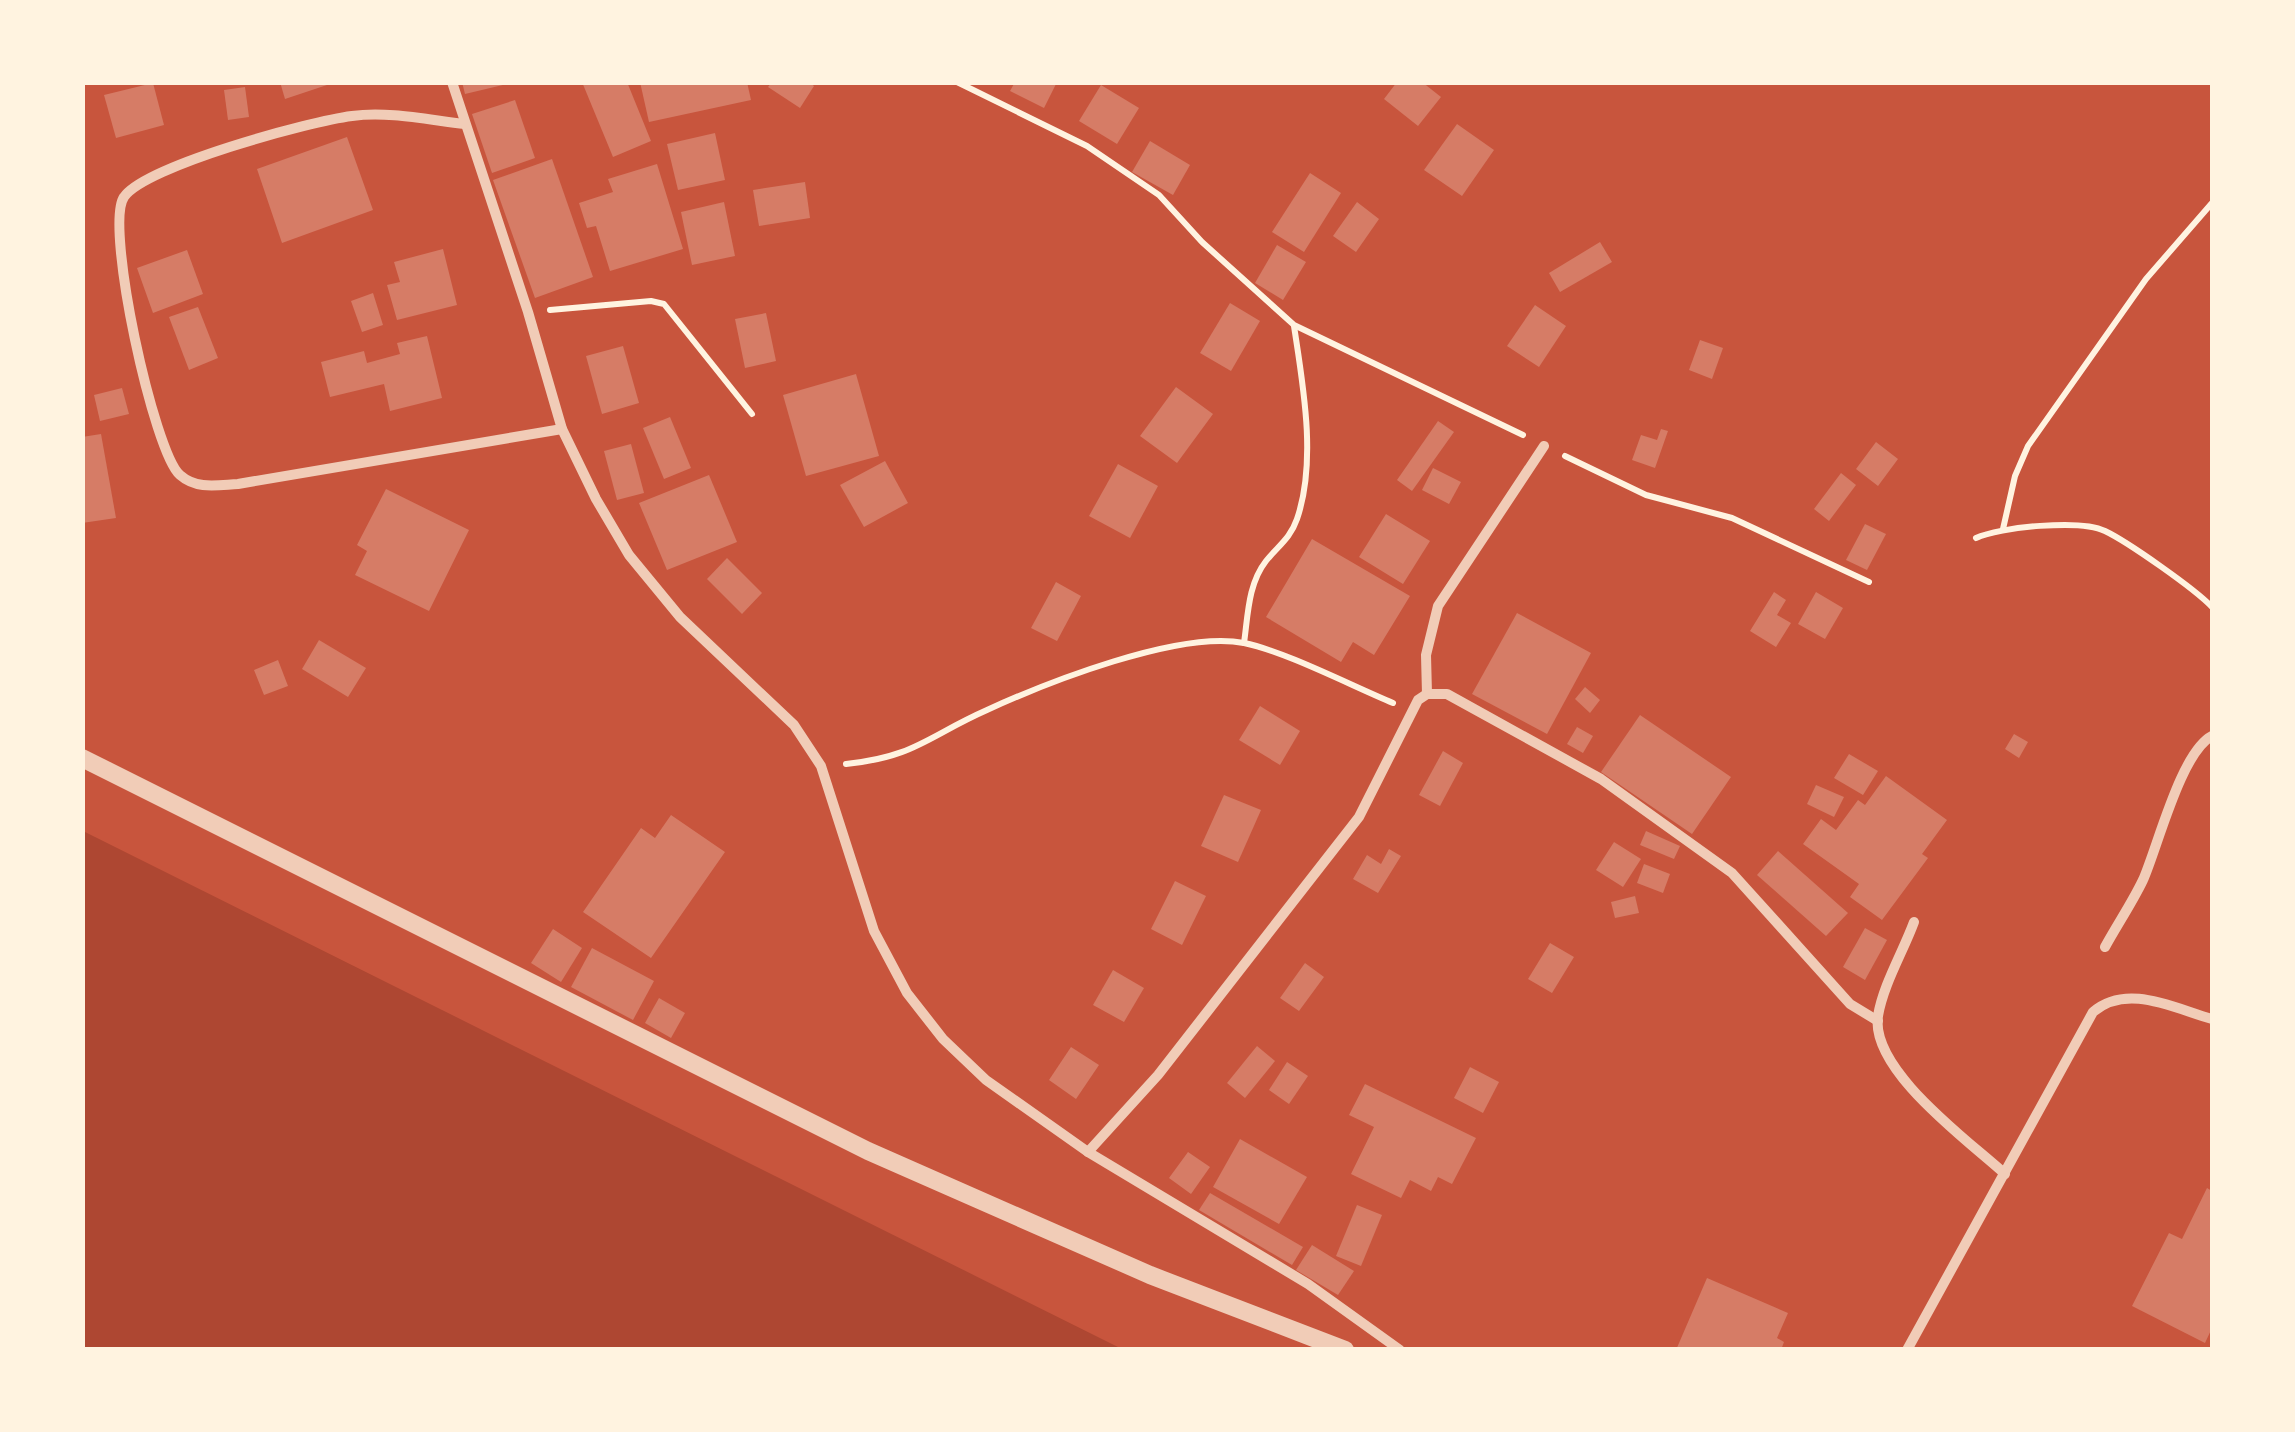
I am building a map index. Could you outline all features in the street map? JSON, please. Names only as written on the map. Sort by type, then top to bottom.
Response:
[{"type":"street","points":[[452,82],[562,429],[629,555],[714,652],[794,725],[821,766],[874,930],[907,993],[943,1038],[986,1080],[1088,1152],[1308,1284],[1400,1350]]},
{"type":"street","points":[[465,124],[371,114],[280,130],[147,179],[124,196],[118,215],[125,297],[164,450],[178,474],[200,486],[219,485],[562,429]]},
{"type":"street","points":[[1088,1152],[1158,1075],[1359,817],[1412,711],[1427,694],[1426,656],[1438,606],[1544,446]]},
{"type":"street","points":[[1427,694],[1447,694],[1601,778],[1732,874],[1850,1004],[1878,1022]]},
{"type":"street","points":[[2105,948],[2141,884],[2186,768],[2202,741],[2212,736]]},
{"type":"street","points":[[82,758],[868,1151],[1150,1275],[1345,1350]]},
{"type":"street","points":[[1914,922],[1878,1022],[1879,1040],[1898,1075],[2005,1174]]},
{"type":"street","points":[[1907,1350],[2093,1012],[2107,1000],[2128,996],[2212,1019]]},
{"type":"path","points":[[957,82],[1087,146],[1158,195],[1202,242],[1294,325],[1646,495],[1732,518],[1869,582]]},
{"type":"path","points":[[2003,529],[2015,476],[2028,446],[2146,278],[2212,202]]},
{"type":"path","points":[[528,312],[651,300],[664,304],[752,414]]},
{"type":"path","points":[[1244,643],[1251,592],[1265,562],[1288,541],[1303,492],[1303,392],[1294,325]]},
{"type":"path","points":[[1976,538],[2003,529],[2103,530],[2212,607]]},
{"type":"path","points":[[821,766],[900,756],[960,722],[1040,685],[1150,653],[1211,641],[1244,643],[1412,711]]},
{"type":"shaded area","points":[[83,831],[1122,1349],[83,1349]]},
{"type":"building","points":[[280,82],[333,82],[333,83],[285,99]]},
{"type":"building","points":[[462,82],[507,82],[507,84],[465,94]]},
{"type":"building","points":[[582,82],[627,82],[651,141],[613,157]]},
{"type":"building","points":[[640,82],[747,82],[751,100],[649,122]]},
{"type":"building","points":[[772,82],[809,82],[814,86],[800,108],[768,87]]},
{"type":"building","points":[[1015,82],[1057,82],[1044,108],[1010,91]]},
{"type":"building","points":[[1397,82],[1422,82],[1441,97],[1418,126],[1384,99]]},
{"type":"building","points":[[153,83],[164,125],[116,138],[104,95]]},
{"type":"building","points":[[1101,85],[1139,108],[1117,144],[1079,121]]},
{"type":"building","points":[[245,87],[249,117],[228,120],[224,90]]},
{"type":"building","points":[[515,100],[535,158],[492,173],[472,114]]},
{"type":"building","points":[[1457,124],[1494,150],[1462,196],[1424,170]]},
{"type":"building","points":[[715,133],[725,180],[678,190],[667,144]]},
{"type":"building","points":[[347,137],[373,210],[282,243],[257,169]]},
{"type":"building","points":[[1150,141],[1190,165],[1173,195],[1132,172]]},
{"type":"building","points":[[552,159],[593,277],[535,298],[493,180]]},
{"type":"building","points":[[657,164],[683,249],[610,271],[596,226],[587,228],[579,203],[613,192],[608,179]]},
{"type":"building","points":[[1310,173],[1341,193],[1304,252],[1272,232]]},
{"type":"building","points":[[805,182],[810,218],[759,226],[753,190]]},
{"type":"building","points":[[724,202],[735,256],[692,265],[681,212]]},
{"type":"building","points":[[1357,202],[1379,219],[1356,252],[1333,236]]},
{"type":"building","points":[[1600,242],[1612,262],[1560,292],[1549,273]]},
{"type":"building","points":[[1277,245],[1306,262],[1283,300],[1255,283]]},
{"type":"building","points":[[443,249],[457,305],[397,320],[387,285],[400,282],[394,262]]},
{"type":"building","points":[[187,250],[203,294],[153,313],[137,268]]},
{"type":"building","points":[[373,293],[383,325],[362,332],[351,301]]},
{"type":"building","points":[[1230,303],[1260,321],[1231,371],[1200,353]]},
{"type":"building","points":[[1535,305],[1566,326],[1539,367],[1507,346]]},
{"type":"building","points":[[198,307],[218,358],[189,370],[169,317]]},
{"type":"building","points":[[766,313],[776,361],[745,368],[735,319]]},
{"type":"building","points":[[427,336],[442,398],[390,411],[384,384],[330,397],[321,362],[364,351],[367,363],[400,354],[397,343]]},
{"type":"building","points":[[1700,340],[1723,348],[1712,379],[1689,370]]},
{"type":"building","points":[[623,346],[639,403],[602,414],[586,356]]},
{"type":"building","points":[[856,374],[879,456],[806,476],[783,395]]},
{"type":"building","points":[[1176,387],[1213,414],[1177,463],[1140,436]]},
{"type":"building","points":[[122,388],[129,414],[100,421],[94,395]]},
{"type":"building","points":[[670,417],[691,468],[664,479],[643,428]]},
{"type":"building","points":[[1438,421],[1454,432],[1412,491],[1397,480]]},
{"type":"building","points":[[1661,429],[1668,431],[1655,468],[1632,460],[1641,435],[1657,440]]},
{"type":"building","points":[[101,434],[116,518],[82,523],[82,437]]},
{"type":"building","points":[[1876,442],[1898,459],[1878,486],[1856,469]]},
{"type":"building","points":[[631,444],[644,493],[617,500],[604,451]]},
{"type":"building","points":[[885,461],[908,503],[864,527],[840,485]]},
{"type":"building","points":[[1118,464],[1158,486],[1130,538],[1089,516]]},
{"type":"building","points":[[1433,468],[1461,482],[1449,504],[1422,490]]},
{"type":"building","points":[[1841,473],[1856,485],[1829,521],[1814,509]]},
{"type":"building","points":[[709,475],[737,542],[667,570],[639,503]]},
{"type":"building","points":[[386,489],[469,530],[429,611],[355,575],[367,551],[357,545]]},
{"type":"building","points":[[1386,514],[1430,541],[1403,584],[1359,557]]},
{"type":"building","points":[[1865,524],[1886,534],[1867,570],[1846,560]]},
{"type":"building","points":[[1312,539],[1410,596],[1374,655],[1353,642],[1341,662],[1266,617]]},
{"type":"building","points":[[727,558],[762,593],[742,614],[707,579]]},
{"type":"building","points":[[1056,582],[1081,596],[1057,641],[1031,628]]},
{"type":"building","points":[[1774,592],[1786,600],[1777,615],[1791,623],[1776,647],[1750,631]]},
{"type":"building","points":[[1816,592],[1843,608],[1825,639],[1798,624]]},
{"type":"building","points":[[1517,613],[1591,653],[1547,734],[1472,694]]},
{"type":"building","points":[[319,640],[366,668],[348,697],[302,669]]},
{"type":"building","points":[[278,660],[288,686],[264,695],[254,670]]},
{"type":"building","points":[[1585,687],[1600,700],[1590,713],[1575,699]]},
{"type":"building","points":[[1260,706],[1300,731],[1280,765],[1239,740]]},
{"type":"building","points":[[1640,715],[1731,777],[1692,834],[1601,772]]},
{"type":"building","points":[[1577,727],[1593,736],[1583,753],[1567,744]]},
{"type":"building","points":[[2014,734],[2028,742],[2019,758],[2005,749]]},
{"type":"building","points":[[1443,751],[1463,763],[1440,806],[1419,795]]},
{"type":"building","points":[[1849,754],[1878,771],[1863,795],[1834,778]]},
{"type":"building","points":[[1886,776],[1947,820],[1922,854],[1928,858],[1882,920],[1850,897],[1859,884],[1803,844],[1821,819],[1836,830],[1858,800],[1865,805]]},
{"type":"building","points":[[1816,785],[1844,797],[1834,817],[1807,804]]},
{"type":"building","points":[[1224,795],[1261,810],[1238,862],[1201,846]]},
{"type":"building","points":[[671,815],[725,852],[651,958],[583,912],[641,828],[655,838]]},
{"type":"building","points":[[1646,831],[1680,846],[1674,859],[1640,845]]},
{"type":"building","points":[[1614,842],[1641,859],[1623,887],[1596,870]]},
{"type":"building","points":[[1389,849],[1401,856],[1378,893],[1353,879],[1367,855],[1381,864]]},
{"type":"building","points":[[1778,851],[1848,913],[1826,936],[1757,875]]},
{"type":"building","points":[[1644,864],[1670,874],[1663,893],[1637,883]]},
{"type":"building","points":[[1175,881],[1206,896],[1182,945],[1151,929]]},
{"type":"building","points":[[1635,896],[1639,913],[1615,918],[1611,902]]},
{"type":"building","points":[[1865,928],[1887,940],[1865,980],[1843,967]]},
{"type":"building","points":[[553,929],[582,948],[561,982],[531,963]]},
{"type":"building","points":[[1550,943],[1574,957],[1552,993],[1528,979]]},
{"type":"building","points":[[592,948],[654,981],[633,1020],[571,987]]},
{"type":"building","points":[[1305,963],[1324,977],[1299,1011],[1280,998]]},
{"type":"building","points":[[1113,970],[1144,988],[1124,1022],[1093,1005]]},
{"type":"building","points":[[659,998],[685,1013],[671,1038],[645,1023]]},
{"type":"building","points":[[1257,1046],[1275,1061],[1245,1098],[1227,1083]]},
{"type":"building","points":[[1071,1047],[1099,1065],[1076,1099],[1049,1080]]},
{"type":"building","points":[[1287,1062],[1308,1076],[1289,1104],[1269,1090]]},
{"type":"building","points":[[1470,1067],[1499,1082],[1483,1113],[1454,1098]]},
{"type":"building","points":[[1365,1084],[1476,1138],[1452,1184],[1438,1177],[1431,1191],[1410,1180],[1401,1198],[1351,1174],[1374,1127],[1349,1115]]},
{"type":"building","points":[[1240,1139],[1307,1177],[1279,1224],[1213,1187]]},
{"type":"building","points":[[1188,1152],[1210,1167],[1191,1194],[1169,1178]]},
{"type":"building","points":[[2207,1188],[2212,1191],[2212,1328],[2205,1343],[2132,1306],[2169,1233],[2182,1239]]},
{"type":"building","points":[[1210,1193],[1303,1247],[1292,1265],[1199,1210]]},
{"type":"building","points":[[1357,1205],[1382,1215],[1361,1266],[1336,1256]]},
{"type":"building","points":[[1312,1245],[1354,1271],[1338,1295],[1296,1270]]},
{"type":"building","points":[[1707,1278],[1788,1313],[1777,1338],[1784,1342],[1781,1350],[1676,1350]]}]
